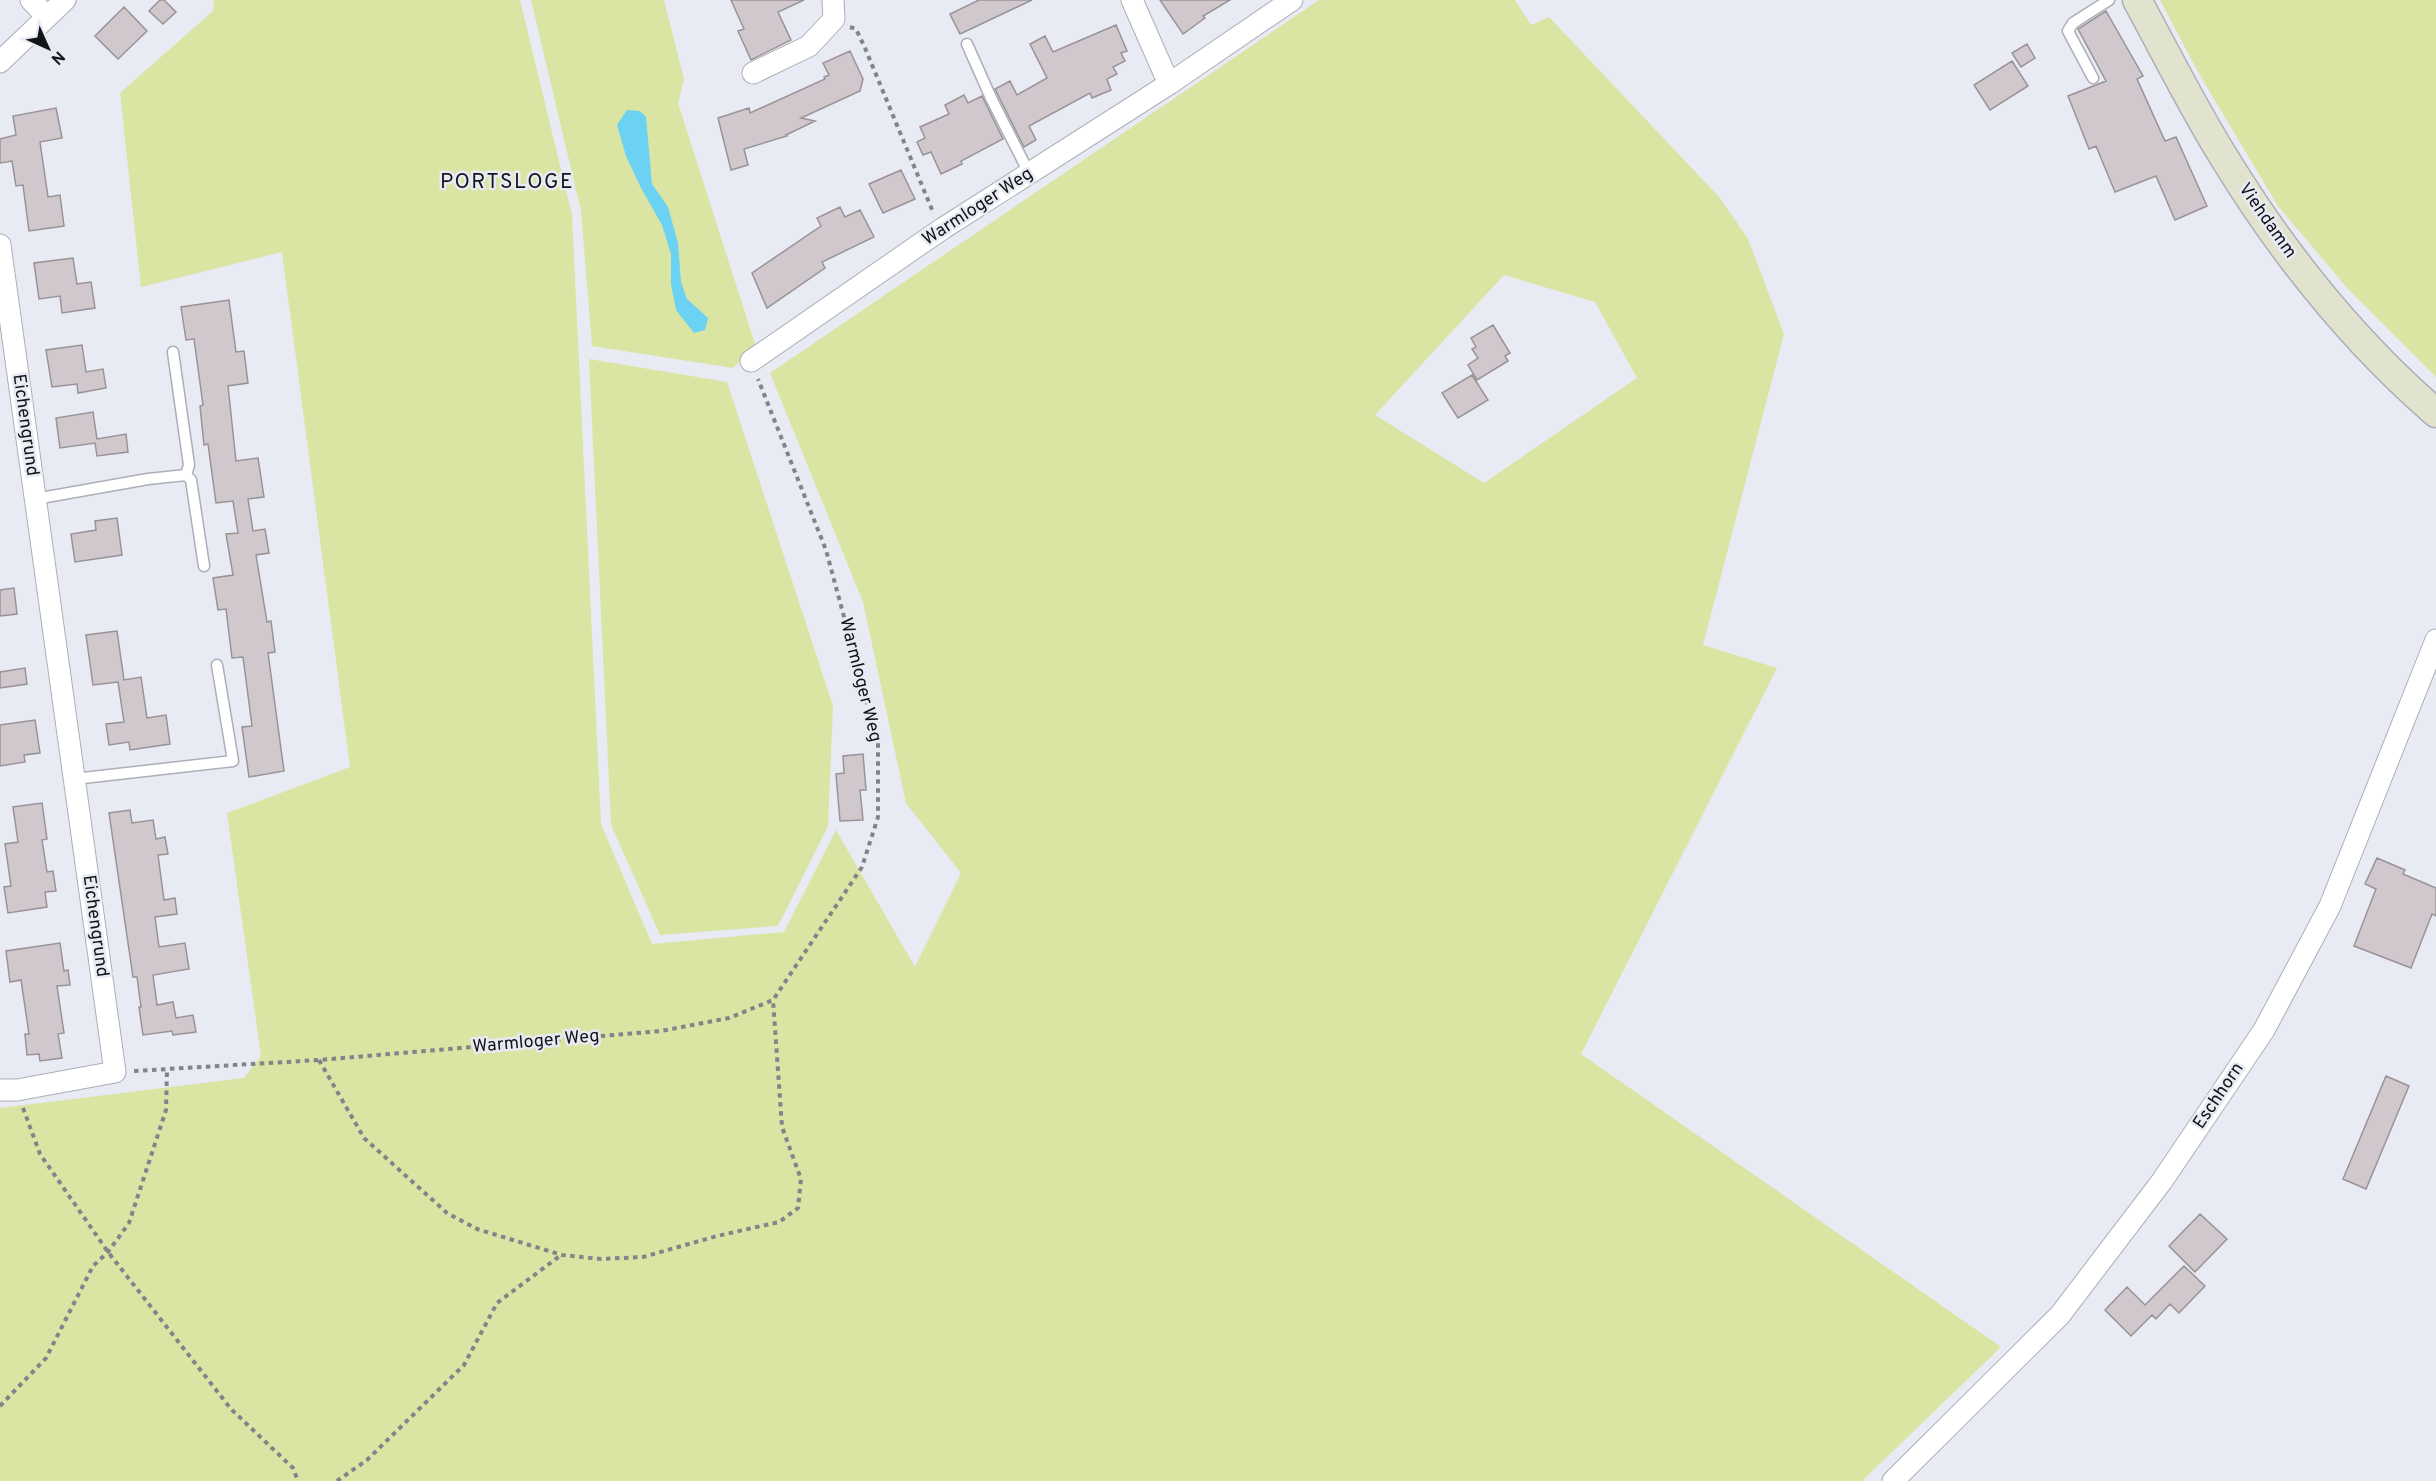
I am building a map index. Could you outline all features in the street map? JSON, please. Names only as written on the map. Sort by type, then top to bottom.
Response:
[{"type":"main road","name":"Viehdamm","points":[[2137,0],[2219,148],[2253,202],[2339,315],[2436,413]]},
{"type":"street","points":[[31,0],[47,17]]},
{"type":"street","points":[[0,62],[65,0]]},
{"type":"street","points":[[1132,0],[1169,84]]},
{"type":"street","name":"Warmloger Weg","points":[[751,361],[942,229],[1169,84],[1292,0]]},
{"type":"street","points":[[753,73],[809,46],[833,10]]},
{"type":"street","name":"Eichengrund","points":[[0,245],[115,1072]]},
{"type":"street","name":"Eschhorn","points":[[1893,1481],[2060,1315],[2162,1181],[2264,1030],[2330,906],[2436,640]]},
{"type":"street","points":[[8,1090],[115,1072]]},
{"type":"lane","points":[[2093,78],[2068,31],[2073,23],[2109,0]]},
{"type":"lane","points":[[967,44],[1029,173]]},
{"type":"lane","points":[[173,352],[189,465],[186,475],[191,480],[204,566]]},
{"type":"lane","name":"Eichengrund","points":[[35,499],[148,478],[186,475]]},
{"type":"lane","points":[[74,779],[233,761],[217,665]]},
{"type":"path","points":[[833,10],[856,29],[942,229]]},
{"type":"path","name":"Warmloger Weg","points":[[115,1072],[319,1060],[661,1031],[729,1018],[773,1000],[862,867],[878,816],[878,743],[826,550],[751,361]]},
{"type":"path","points":[[319,1060],[364,1138],[447,1213],[477,1229],[562,1255],[601,1259],[643,1257],[717,1236],[779,1222],[798,1208],[801,1179],[782,1127],[773,1000]]},
{"type":"path","points":[[0,1406],[46,1358],[93,1266],[108,1252],[129,1223],[166,1110],[167,1069]]},
{"type":"path","points":[[8,1090],[40,1154],[108,1252],[231,1409],[294,1468],[298,1481]]},
{"type":"path","points":[[337,1481],[367,1460],[464,1365],[497,1304],[562,1255]]},
{"type":"green space","points":[[214,0],[520,0],[572,215],[601,824],[652,944],[784,932],[836,830],[915,967],[961,873],[906,803],[863,602],[770,373],[1319,0],[1515,0],[1531,25],[1549,17],[1720,198],[1748,239],[1784,334],[1703,645],[1777,668],[1581,1054],[2001,1347],[1862,1481],[0,1481],[0,1108],[244,1078],[261,1056],[227,813],[350,767],[282,252],[141,287],[120,93],[213,11]],"holes":[[[1504,275],[1595,302],[1637,378],[1484,483],[1375,415]]]},
{"type":"green space","points":[[531,0],[664,0],[684,79],[678,103],[756,347],[733,368],[592,346],[581,211]]},
{"type":"green space","points":[[2160,0],[2436,0],[2436,377],[2348,289],[2278,206],[2198,72]]},
{"type":"green space","points":[[589,359],[727,382],[833,706],[828,826],[778,926],[660,935],[611,825]]},
{"type":"water","points":[[627,110],[640,111],[646,117],[652,184],[668,207],[678,243],[681,282],[687,299],[708,318],[705,330],[694,333],[676,310],[671,284],[671,254],[662,225],[626,156],[617,125]]},
{"type":"building","points":[[160,0],[164,0],[176,12],[163,24],[149,11]]},
{"type":"building","points":[[731,0],[804,0],[778,12],[791,40],[751,60],[738,31],[744,29]]},
{"type":"building","points":[[979,0],[1032,0],[960,34],[950,14]]},
{"type":"building","points":[[1160,0],[1230,0],[1203,16],[1205,18],[1183,34]]},
{"type":"building","points":[[124,7],[147,31],[118,59],[95,36]]},
{"type":"building","points":[[2106,11],[2143,76],[2137,79],[2165,141],[2176,137],[2207,206],[2175,220],[2156,176],[2115,192],[2096,146],[2089,149],[2068,96],[2106,81],[2078,29]]},
{"type":"building","points":[[1116,25],[1127,51],[1121,53],[1125,61],[1113,67],[1117,74],[1107,79],[1111,90],[1092,98],[1090,93],[1029,126],[1036,140],[1024,147],[995,89],[1010,81],[1017,95],[1047,78],[1030,44],[1045,36],[1053,52]]},
{"type":"building","points":[[2027,44],[2035,58],[2021,67],[2012,53]]},
{"type":"building","points":[[850,51],[863,79],[860,91],[801,118],[815,121],[787,136],[744,149],[748,165],[731,170],[718,118],[749,108],[750,113],[825,79],[824,77],[829,75],[823,63]]},
{"type":"building","points":[[2012,61],[2028,86],[1990,110],[1974,85]]},
{"type":"building","points":[[964,95],[968,103],[982,96],[1003,139],[941,174],[931,152],[923,155],[917,142],[925,138],[920,127],[949,114],[945,105]]},
{"type":"building","points":[[56,108],[62,138],[40,142],[48,197],[60,195],[64,226],[29,231],[23,185],[16,186],[12,161],[0,163],[0,139],[16,135],[13,116]]},
{"type":"building","points":[[901,170],[915,199],[883,213],[869,184]]},
{"type":"building","points":[[840,207],[845,217],[860,210],[874,237],[822,262],[825,268],[767,308],[752,273],[821,226],[817,218]]},
{"type":"building","points":[[73,258],[77,284],[91,282],[95,308],[62,313],[60,296],[39,299],[34,263]]},
{"type":"building","points":[[229,300],[236,352],[244,351],[248,383],[228,386],[236,461],[258,458],[264,497],[248,499],[253,531],[265,529],[269,553],[256,555],[267,622],[271,621],[275,652],[268,653],[284,771],[249,777],[242,727],[252,726],[243,657],[232,658],[226,609],[218,610],[213,578],[233,575],[226,534],[238,533],[233,501],[216,503],[208,444],[204,445],[200,406],[203,405],[194,339],[186,340],[181,307]]},
{"type":"building","points":[[1493,325],[1510,353],[1505,356],[1508,361],[1477,380],[1468,365],[1478,358],[1472,349],[1476,347],[1471,338]]},
{"type":"building","points":[[82,345],[86,372],[103,369],[106,388],[78,393],[77,384],[52,387],[46,350]]},
{"type":"building","points":[[1472,375],[1488,400],[1458,418],[1442,393]]},
{"type":"building","points":[[93,412],[97,439],[126,434],[128,452],[97,456],[95,443],[60,448],[56,418]]},
{"type":"building","points":[[117,518],[122,555],[75,562],[71,534],[96,530],[95,521]]},
{"type":"building","points":[[14,588],[17,614],[0,616],[0,590]]},
{"type":"building","points":[[117,631],[124,680],[141,677],[147,718],[166,715],[170,744],[130,750],[129,742],[109,745],[106,724],[124,722],[118,682],[93,685],[86,635]]},
{"type":"building","points":[[25,668],[27,684],[0,688],[0,672]]},
{"type":"building","points":[[35,720],[40,753],[24,755],[25,762],[0,766],[0,725]]},
{"type":"building","points":[[863,754],[866,790],[860,790],[863,820],[840,821],[836,774],[844,773],[843,756]]},
{"type":"building","points":[[42,803],[47,839],[42,840],[47,872],[53,871],[56,891],[45,892],[47,907],[8,913],[4,887],[11,886],[5,844],[18,842],[13,807]]},
{"type":"building","points":[[130,810],[132,823],[153,820],[156,839],[165,837],[168,854],[158,855],[164,900],[175,898],[177,914],[155,917],[159,947],[185,943],[189,969],[153,975],[157,1005],[173,1002],[176,1018],[193,1015],[196,1032],[173,1035],[172,1031],[143,1035],[137,977],[133,977],[109,813]]},
{"type":"building","points":[[2377,858],[2405,870],[2403,874],[2436,888],[2436,916],[2432,914],[2411,968],[2354,946],[2376,889],[2365,884]]},
{"type":"building","points":[[60,943],[64,971],[68,970],[70,985],[57,986],[64,1033],[58,1034],[62,1058],[40,1061],[39,1054],[27,1055],[25,1034],[29,1034],[21,980],[10,982],[6,951]]},
{"type":"building","points":[[2386,1076],[2409,1086],[2366,1189],[2343,1179]]},
{"type":"building","points":[[2200,1214],[2227,1239],[2195,1272],[2169,1246]]},
{"type":"building","points":[[2184,1266],[2205,1286],[2179,1313],[2170,1304],[2156,1319],[2152,1315],[2131,1336],[2105,1310],[2127,1287],[2145,1305]]},
{"type":"district","name":"PORTSLOGE","points":[[507,182]]}]
